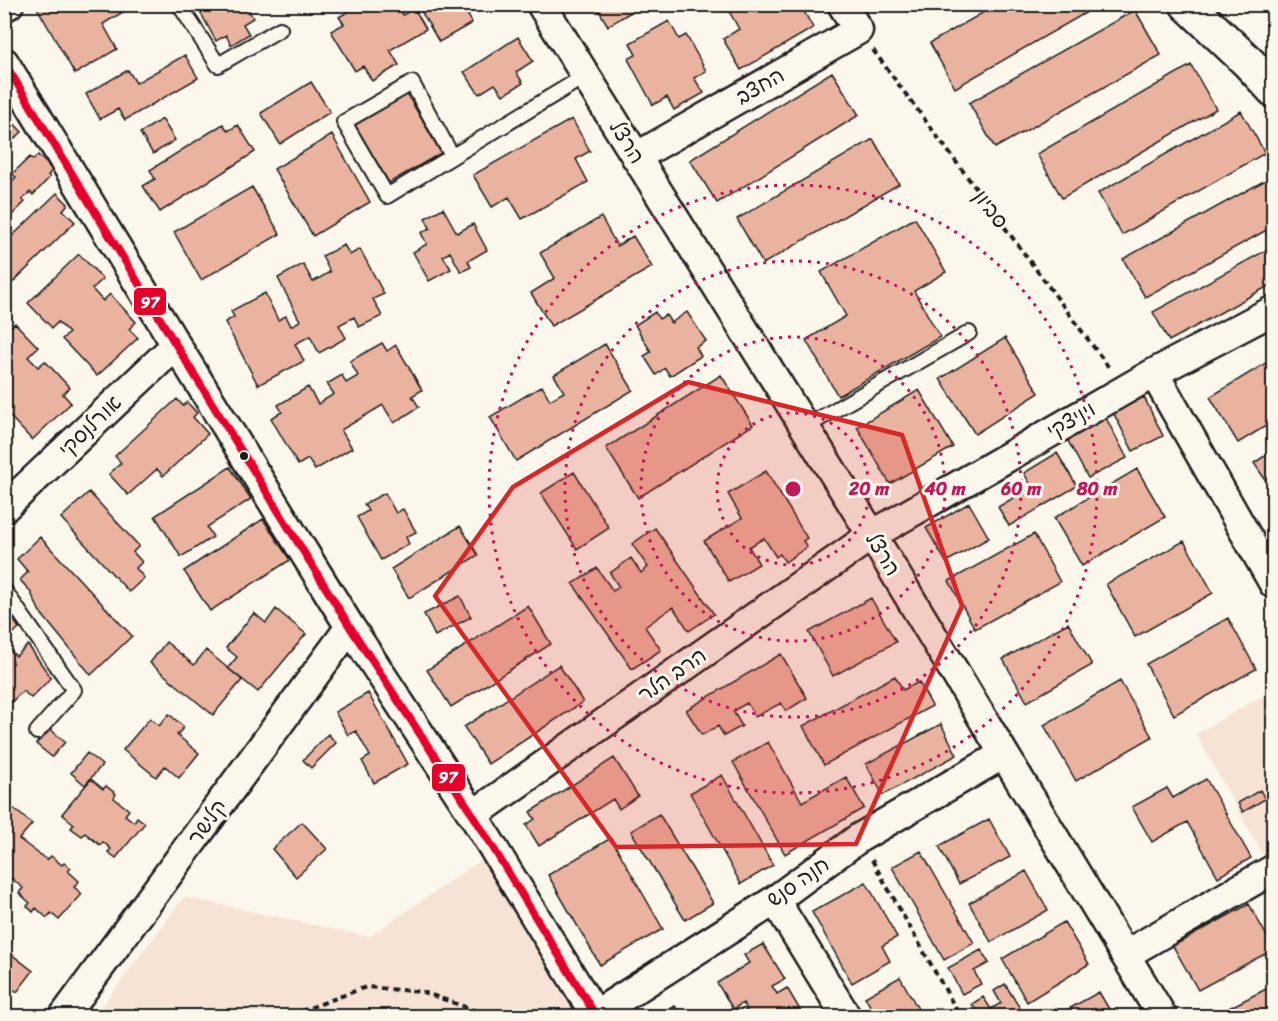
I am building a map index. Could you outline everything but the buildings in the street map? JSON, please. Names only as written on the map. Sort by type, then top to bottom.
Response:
[{"type":"street","points":[[4,7],[9,4]]},
{"type":"street","name":"הרצל","points":[[541,4],[872,535],[1162,1017]]},
{"type":"street","points":[[843,4],[858,30]]},
{"type":"street","points":[[1187,4],[1261,71],[1274,90]]},
{"type":"street","name":"החצב","points":[[636,157],[858,30]]},
{"type":"street","points":[[4,62],[350,627],[473,815],[596,1016]]},
{"type":"street","name":"ויניצקי","points":[[872,535],[1154,372],[1274,310]]},
{"type":"street","name":"אורלנסקי","points":[[4,508],[176,345]]},
{"type":"street","points":[[1154,372],[1271,575]]},
{"type":"street","name":"הרב הלר","points":[[473,815],[872,535]]},
{"type":"street","name":"קלישר","points":[[64,1017],[350,627]]},
{"type":"street","name":"חנה סנש","points":[[596,1016],[775,900],[860,838],[1004,754]]},
{"type":"street","points":[[1125,955],[1274,869]]},
{"type":"street","points":[[775,900],[846,1017]]},
{"type":"lane","points":[[179,4],[218,65],[280,28]]},
{"type":"lane","points":[[452,156],[412,83],[344,122],[387,196],[585,76]]},
{"type":"lane","points":[[805,428],[969,333]]},
{"type":"lane","points":[[4,590],[74,690],[38,732]]},
{"type":"path","name":"סביון","points":[[858,30],[1125,389]]},
{"type":"path","points":[[860,838],[960,1017]]},
{"type":"path","points":[[291,1017],[366,987],[423,992],[491,1017]]},
{"type":"highlighted area","points":[[688,382],[902,435],[962,606],[856,844],[616,847],[435,596],[513,487]]},
{"type":"shaded area","points":[[1273,690],[1273,858],[1267,862],[1196,734]]},
{"type":"shaded area","points":[[484,858],[582,1016],[95,1016],[184,897],[369,937]]},
{"type":"transit line","name":"97","points":[[4,62],[350,627],[473,815],[596,1016]]}]
